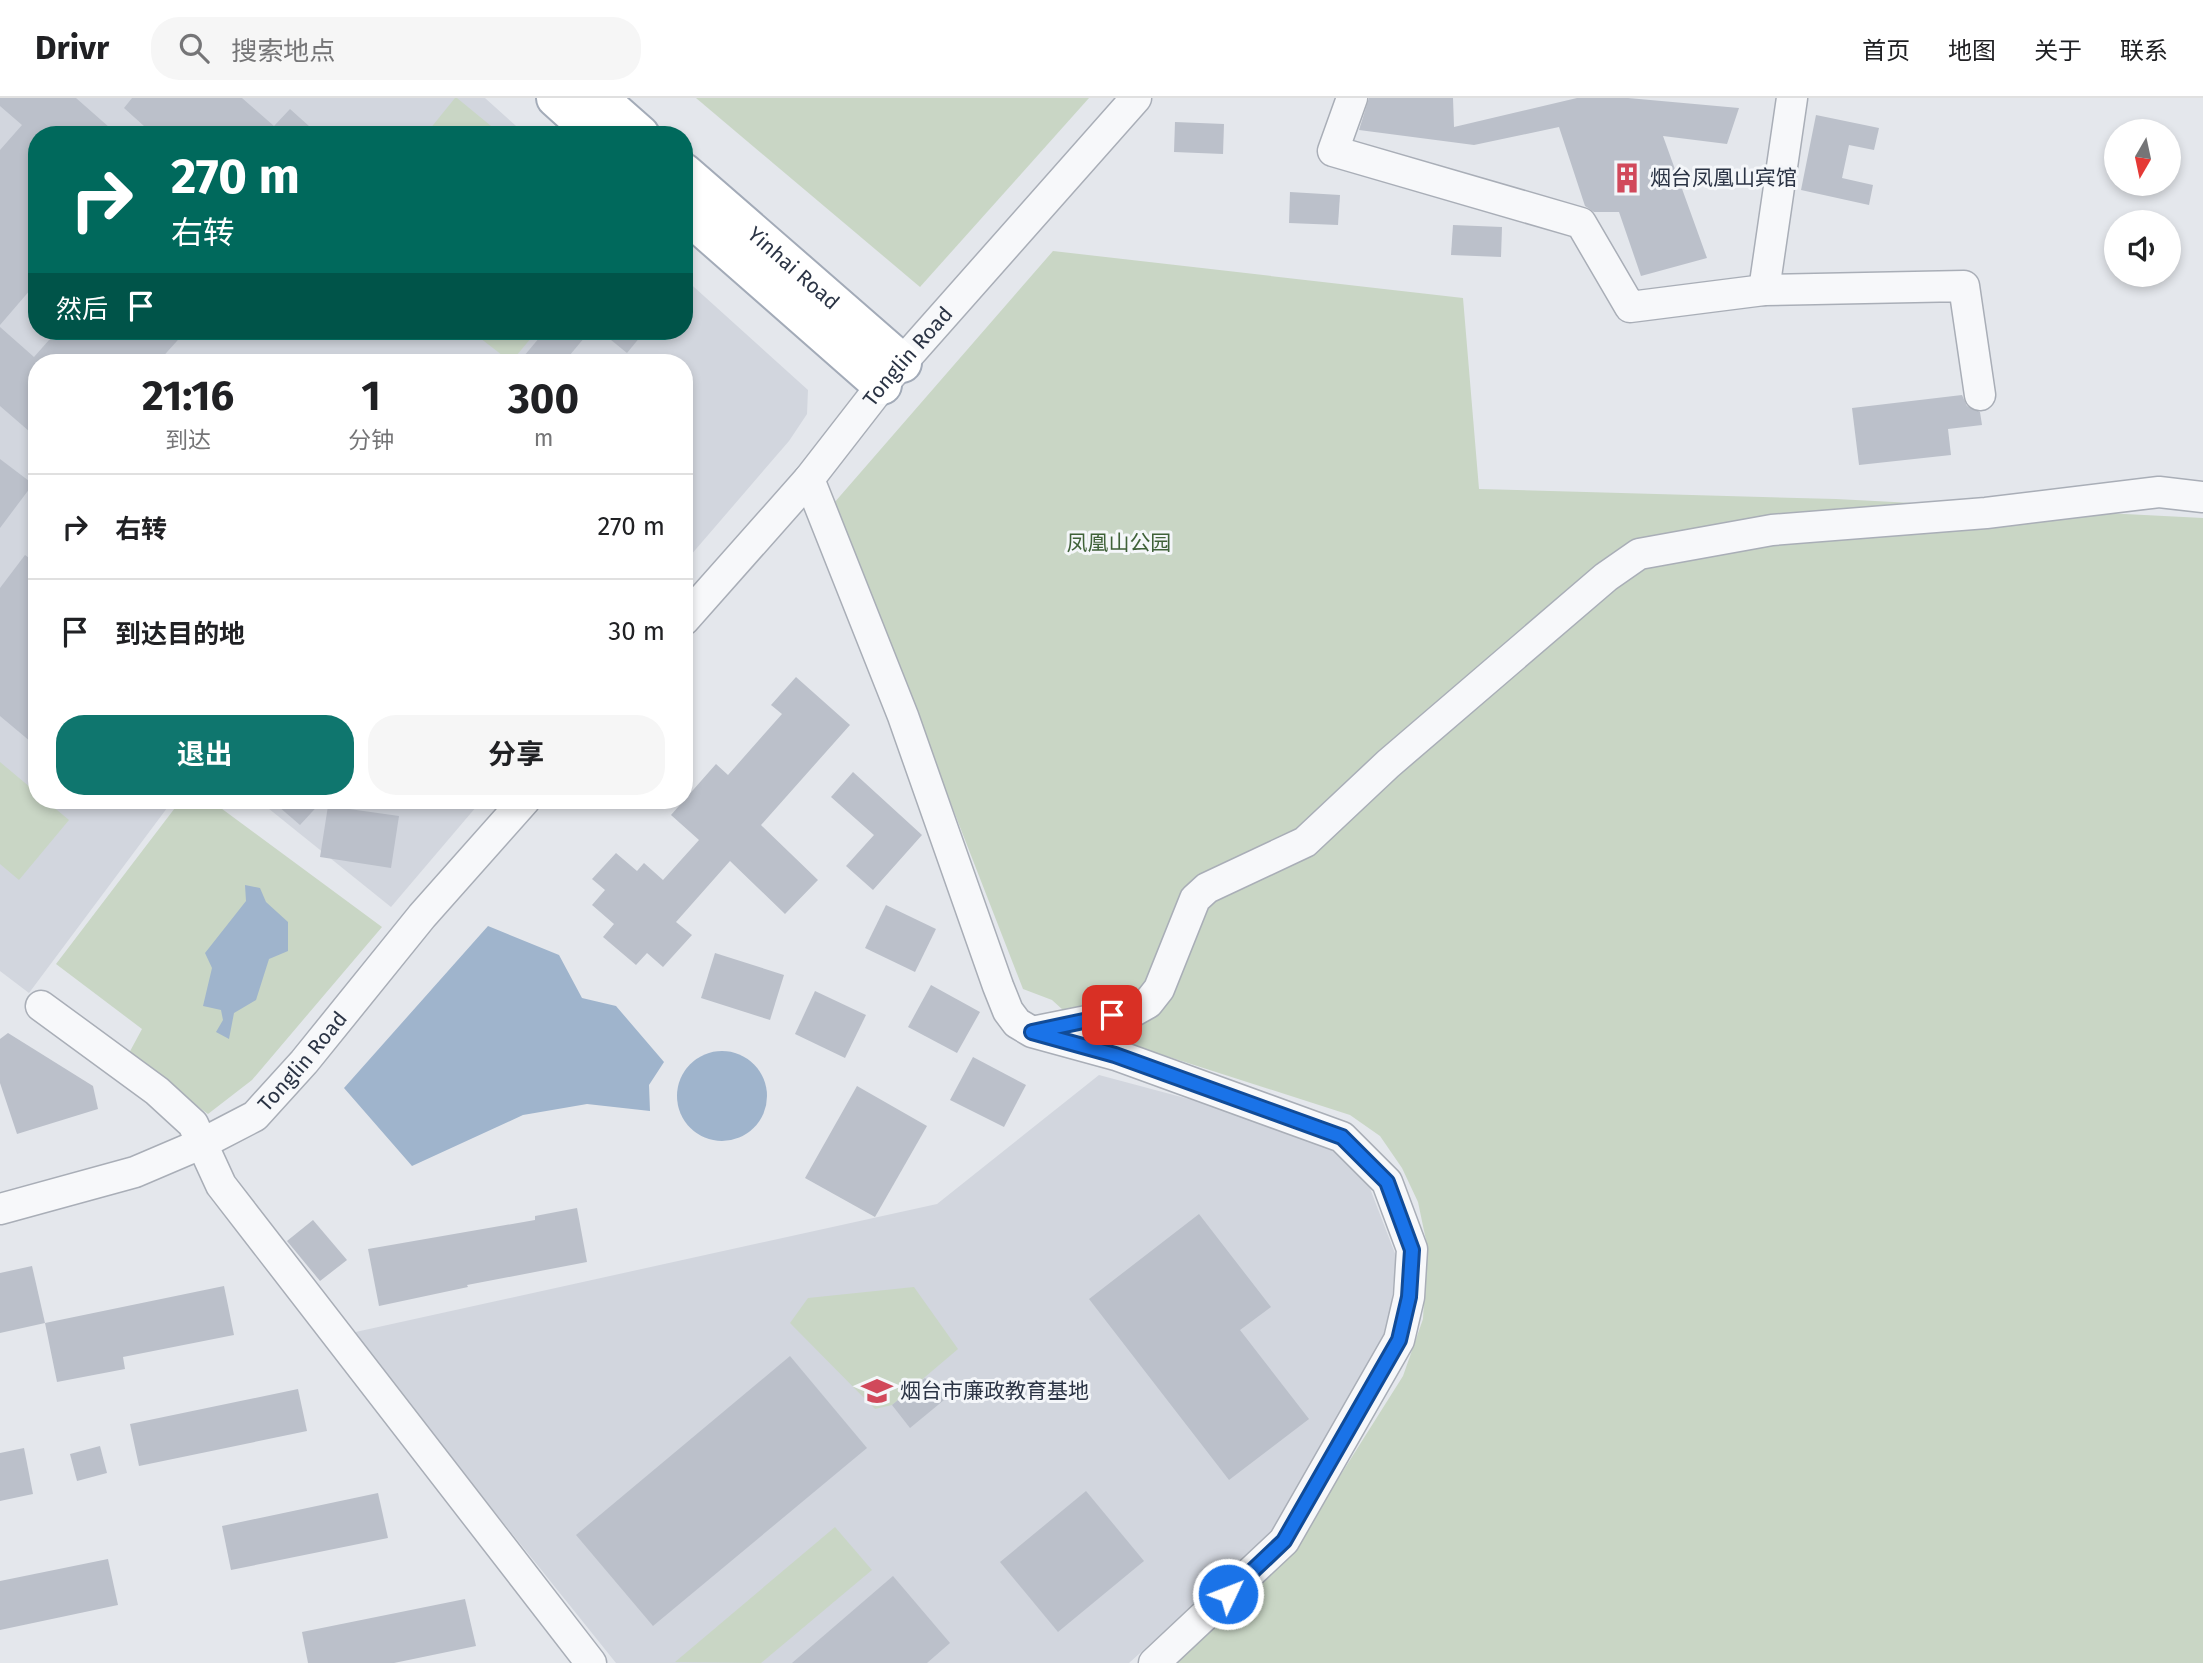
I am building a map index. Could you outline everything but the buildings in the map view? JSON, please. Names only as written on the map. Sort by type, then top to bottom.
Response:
[{"type":"main road","points":[[556,98],[587,126]]},
{"type":"main road","points":[[598,98],[630,126]]},
{"type":"main road","name":"Yinhai Road","points":[[693,182],[892,374]]},
{"type":"main road","name":"Yinhai Road","points":[[693,218],[892,374]]},
{"type":"street","name":"Tonglin Road","points":[[693,610],[809,479],[892,374],[1136,98]]},
{"type":"street","points":[[1352,98],[1333,150],[1581,223],[1630,307],[1764,290],[1964,286],[1980,395]]},
{"type":"street","points":[[1764,290],[1791,98]]},
{"type":"street","points":[[809,479],[903,716],[1008,1012],[1017,1023],[1032,1032],[1115,1055],[1342,1137],[1387,1182],[1412,1250],[1409,1297],[1399,1340],[1284,1541],[1154,1663]]},
{"type":"street","points":[[1032,1032],[1132,1012],[1147,1003],[1159,989],[1195,899],[1207,888],[1306,842],[1430,728],[1606,577],[1639,554],[1772,530],[1986,513],[2159,492],[2203,497]]},
{"type":"street","name":"Tonglin Road","points":[[0,1209],[135,1172],[203,1143],[255,1116],[304,1062],[422,916],[517,809]]},
{"type":"street","points":[[41,1006],[156,1091],[193,1124],[221,1185],[591,1663]]},
{"type":"shaded area","points":[[0,98],[485,98],[516,126],[28,126],[28,340],[693,340],[693,286],[808,390],[807,414],[789,441],[693,553],[693,354],[28,354],[28,615],[0,593]]},
{"type":"shaded area","points":[[0,602],[28,625],[28,809],[166,809],[29,993],[0,971]]},
{"type":"shaded area","points":[[269,809],[474,809],[391,907]]},
{"type":"shaded area","name":"烟台市廉政教育基地","points":[[1099,1075],[1286,1125],[1332,1148],[1366,1178],[1396,1256],[1390,1321],[1373,1364],[1285,1517],[1239,1564],[1129,1663],[616,1663],[351,1333],[937,1204]]},
{"type":"green space","points":[[457,98],[491,126],[432,126]]},
{"type":"green space","points":[[696,98],[1089,98],[920,287]]},
{"type":"green space","name":"凤凰山公园","points":[[1053,251],[1463,298],[1479,489],[1836,499],[2203,518],[2203,1663],[1173,1663],[1302,1536],[1403,1376],[1423,1319],[1427,1245],[1418,1202],[1402,1168],[1380,1136],[1350,1115],[1085,1030],[1052,1000],[1023,989],[834,503]]},
{"type":"green space","points":[[483,340],[529,340],[518,354],[501,354]]},
{"type":"green space","points":[[0,762],[28,785],[28,809],[56,809],[69,820],[19,880],[0,864]]},
{"type":"green space","points":[[174,809],[222,809],[382,927],[252,1080],[208,1114],[128,1055],[142,1029],[56,964]]},
{"type":"green space","points":[[914,1287],[958,1349],[892,1405],[875,1409],[790,1323],[808,1298]]},
{"type":"green space","points":[[835,1527],[872,1570],[761,1663],[675,1662]]},
{"type":"water","points":[[245,885],[260,888],[266,902],[288,922],[288,951],[269,959],[256,1000],[234,1013],[229,1039],[216,1032],[223,1020],[221,1010],[203,1006],[212,968],[205,953],[246,901]]},
{"type":"water","points":[[488,926],[559,955],[582,998],[616,1006],[664,1062],[649,1085],[650,1111],[587,1104],[523,1115],[412,1166],[344,1088]]},
{"type":"water","points":[[722,1051],[739,1055],[754,1064],[763,1079],[767,1096],[763,1113],[754,1128],[739,1137],[722,1141],[705,1137],[690,1128],[681,1113],[677,1096],[681,1079],[690,1064],[705,1055]]},
{"type":"place","name":"烟台凤凰山宾馆","points":[[1627,178]]},
{"type":"place","name":"烟台市廉政教育基地","points":[[877,1391]]},
{"type":"route","points":[[1112,1015],[1032,1032],[1115,1055],[1342,1137],[1387,1182],[1412,1250],[1409,1297],[1399,1340],[1284,1541],[1228,1594]]}]
